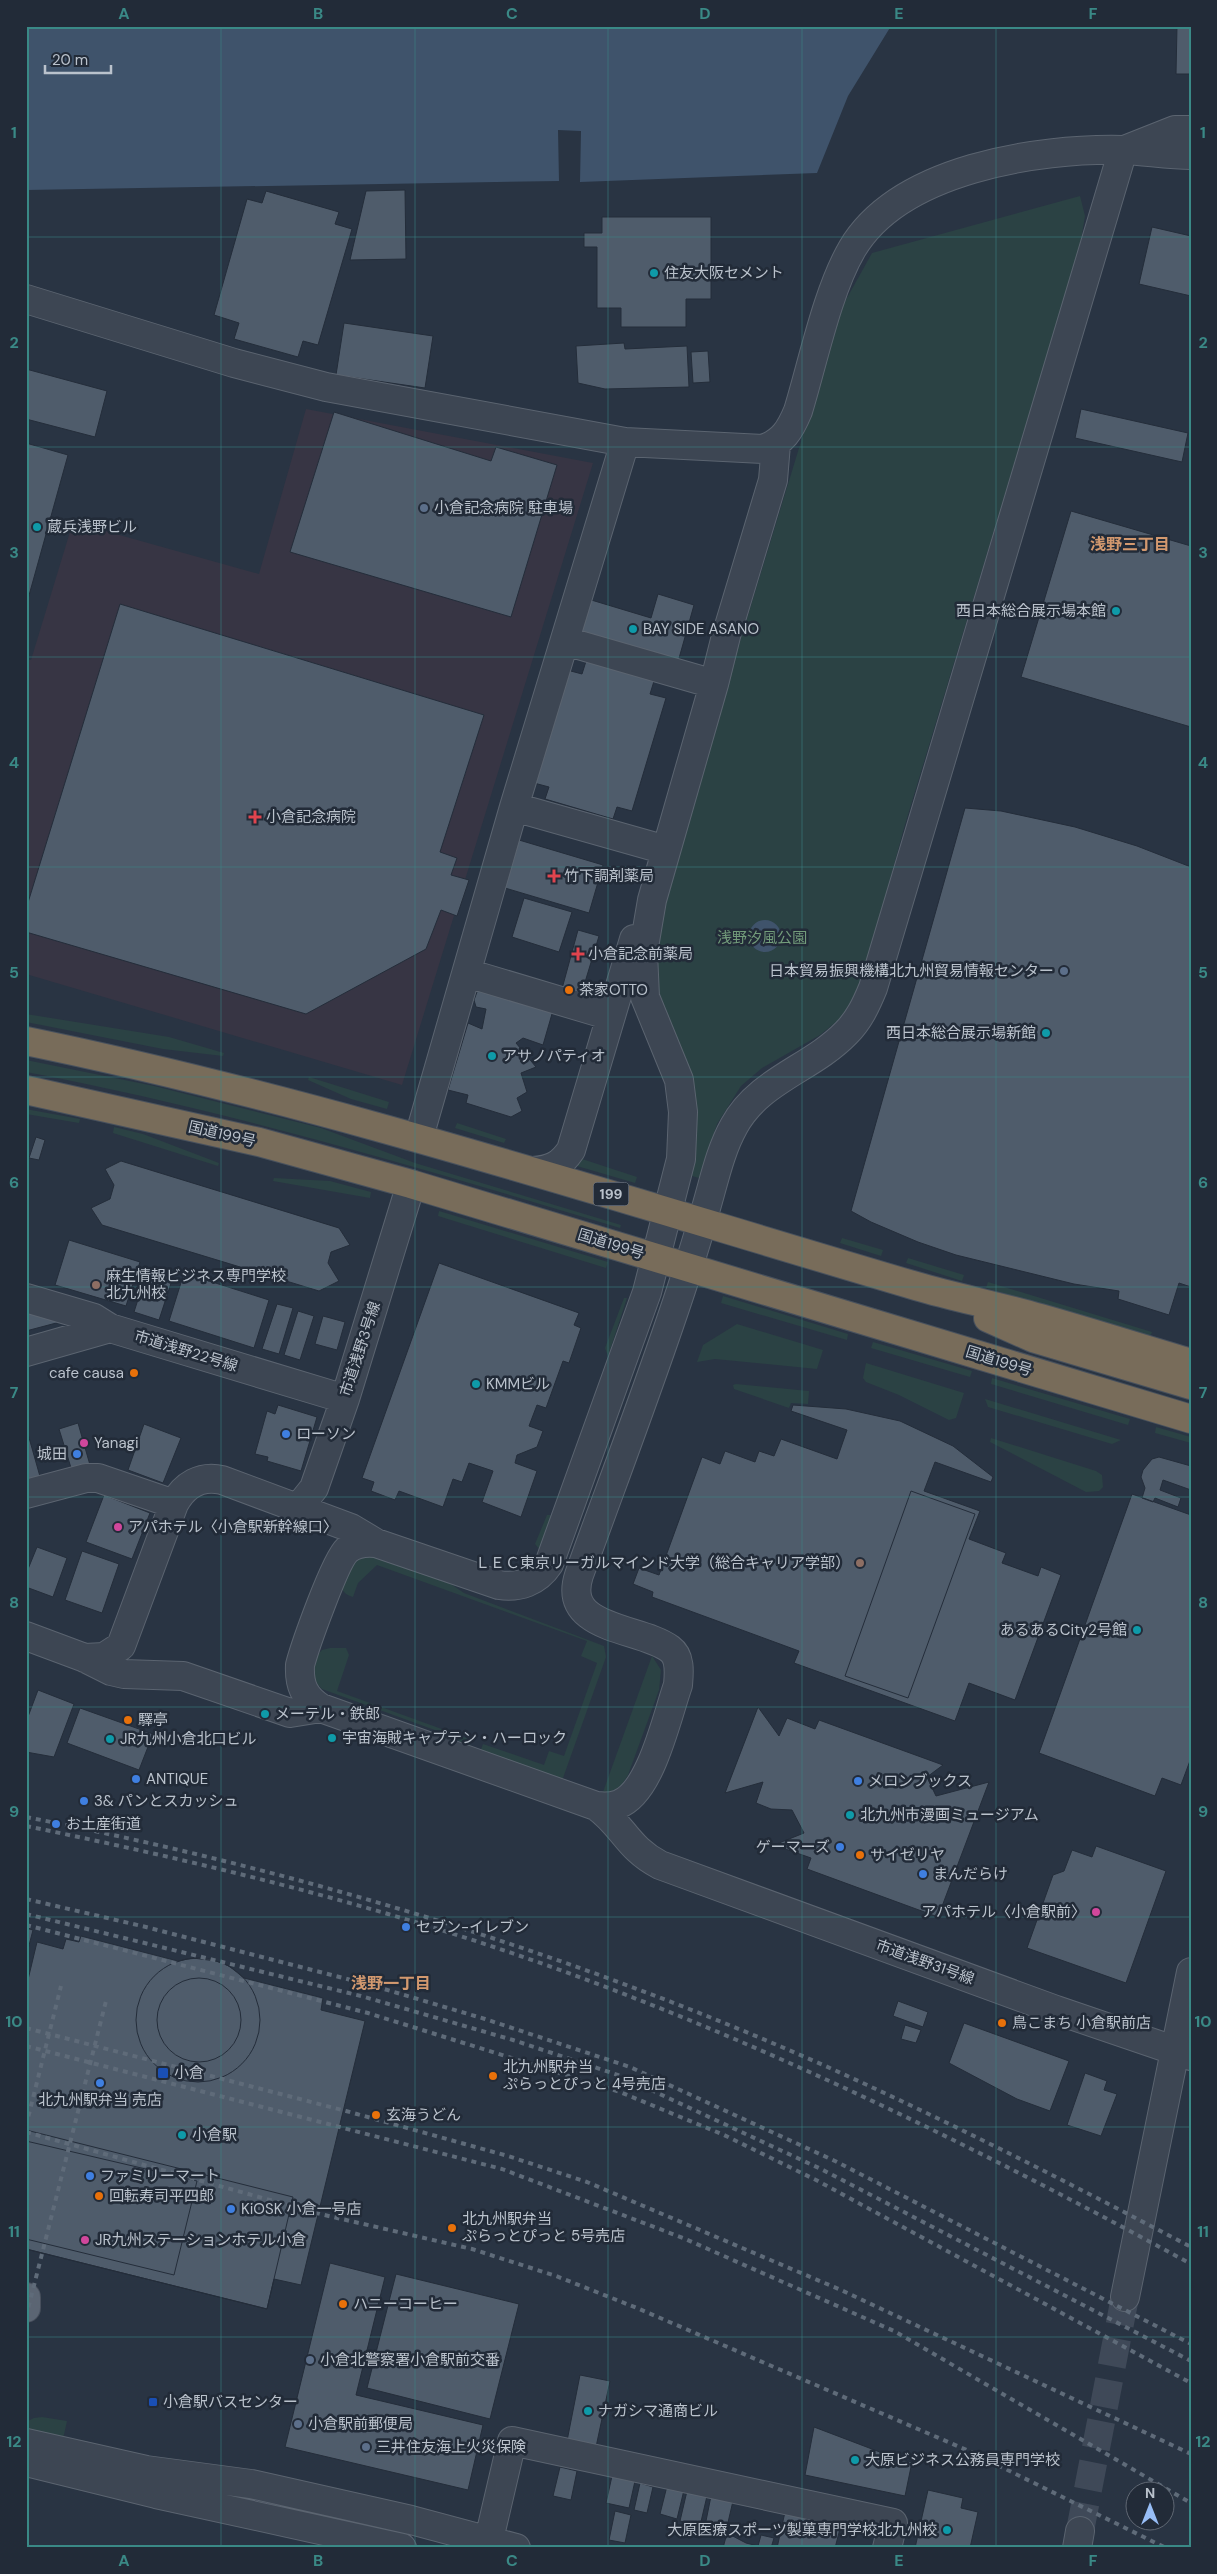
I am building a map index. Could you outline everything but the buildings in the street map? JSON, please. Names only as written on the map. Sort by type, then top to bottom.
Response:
[{"type":"highway","name":"199","points":[[26,1041],[118,1060],[265,1095],[418,1137],[668,1210],[918,1287],[1041,1318],[1191,1363]]},
{"type":"highway","name":"国道199号","points":[[26,1090],[259,1142],[411,1184],[1191,1419]]},
{"type":"highway","points":[[918,1287],[1033,1338],[1191,1385]]},
{"type":"main road","points":[[26,2298],[26,2308]]},
{"type":"street","points":[[1123,150],[1175,130],[1191,130]]},
{"type":"street","points":[[596,1806],[618,1805],[636,1791],[647,1774],[678,1685],[677,1659],[670,1649],[610,1626],[585,1612],[579,1603],[575,1586],[688,1267],[727,1141],[742,1113],[769,1086],[825,1050],[846,1033],[864,1010],[873,988],[1123,150]]},
{"type":"street","points":[[26,299],[234,363],[326,387],[625,442],[746,450],[763,449],[776,444],[789,432],[798,411],[838,279],[868,226],[885,210],[904,197],[937,180],[1031,156],[1123,150],[1167,155],[1191,154]]},
{"type":"street","points":[[418,1137],[514,807],[625,442]]},
{"type":"street","points":[[111,1671],[178,1496],[190,1485],[212,1478],[298,1508],[350,1528],[376,1542],[499,1586],[509,1587],[528,1583],[544,1571],[647,1292],[681,1159],[682,1098],[674,1063],[653,1020],[645,997],[642,973],[647,923],[726,636],[773,480],[776,444]]},
{"type":"street","points":[[565,641],[714,684]]},
{"type":"street","points":[[514,807],[666,850]]},
{"type":"street","points":[[533,1171],[556,1166],[564,1160],[571,1150],[632,944],[637,933],[647,923]]},
{"type":"street","points":[[467,973],[611,1016]]},
{"type":"street","name":"市道浅野3号線","points":[[298,1508],[314,1488],[345,1399],[411,1184]]},
{"type":"street","name":"市道浅野22号線","points":[[26,1298],[94,1318],[110,1328],[345,1399]]},
{"type":"street","points":[[26,1352],[110,1328]]},
{"type":"street","points":[[26,1494],[86,1478],[98,1478],[174,1504]]},
{"type":"street","points":[[376,1542],[357,1544],[341,1557],[303,1654],[300,1675],[304,1692],[310,1700],[321,1708],[596,1806],[613,1820],[636,1850],[660,1865]]},
{"type":"street","points":[[26,1636],[85,1658],[111,1671],[124,1674],[183,1676],[290,1713],[321,1708]]},
{"type":"street","points":[[85,1658],[104,1657],[121,1646]]},
{"type":"street","points":[[636,1791],[635,1824],[639,1838],[643,1848],[660,1865]]},
{"type":"street","name":"市道浅野31号線","points":[[660,1865],[1047,2007],[1183,2054]]},
{"type":"street","points":[[1125,2297],[1183,2054],[1191,1972]]},
{"type":"street","points":[[488,2544],[512,2441],[893,2523],[887,2548]]},
{"type":"street","points":[[26,2443],[146,2470],[251,2484],[411,2520],[488,2544],[516,2548]]},
{"type":"street","points":[[26,2462],[156,2494],[404,2548],[411,2520]]},
{"type":"shaded area","name":"小倉記念病院","points":[[306,409],[593,463],[402,1085],[26,974],[26,659],[31,660],[73,522],[259,574]]},
{"type":"green space","name":"浅野汐風公園","points":[[1080,196],[1085,216],[1080,246],[904,828],[865,972],[856,993],[842,1017],[820,1035],[762,1068],[741,1086],[717,1124],[699,1178],[685,1174],[660,1012],[653,927],[842,307],[872,253]]},
{"type":"green space","points":[[26,1014],[169,1037],[224,1053],[223,1056],[163,1049],[26,1022]]},
{"type":"green space","points":[[26,1060],[154,1086],[321,1128],[415,1163],[621,1225],[620,1228],[325,1142],[176,1104],[26,1072]]},
{"type":"green space","points":[[309,1077],[389,1102],[387,1109],[351,1099],[308,1080]]},
{"type":"green space","points":[[26,1109],[80,1119],[79,1123],[26,1114]]},
{"type":"green space","points":[[457,1123],[506,1139],[504,1143],[455,1128]]},
{"type":"green space","points":[[114,1127],[143,1134],[219,1163],[218,1166],[113,1133]]},
{"type":"green space","points":[[579,1158],[637,1177],[635,1183],[577,1166]]},
{"type":"green space","points":[[274,1178],[330,1181],[371,1192],[370,1198],[273,1181]]},
{"type":"green space","points":[[439,1211],[608,1262],[606,1268],[438,1216]]},
{"type":"green space","points":[[842,1238],[883,1250],[881,1256],[840,1243]]},
{"type":"green space","points":[[908,1258],[964,1275],[962,1281],[906,1263]]},
{"type":"green space","points":[[988,1282],[1152,1332],[1150,1337],[986,1288]]},
{"type":"green space","points":[[723,1296],[848,1334],[847,1340],[721,1303]]},
{"type":"green space","points":[[624,1298],[627,1298],[608,1356],[605,1348]]},
{"type":"green space","points":[[737,1324],[823,1350],[817,1369],[715,1359],[697,1362],[703,1345]]},
{"type":"green space","points":[[873,1342],[972,1371],[970,1377],[871,1348]]},
{"type":"green space","points":[[866,1363],[964,1393],[956,1418],[949,1420],[899,1395],[866,1382],[863,1378]]},
{"type":"green space","points":[[992,1378],[1130,1419],[1128,1425],[991,1384]]},
{"type":"green space","points":[[733,1385],[809,1391],[808,1404],[791,1403],[789,1408],[734,1389]]},
{"type":"green space","points":[[985,1399],[1121,1440],[1112,1444],[988,1407]]},
{"type":"green space","points":[[1156,1427],[1191,1437],[1191,1443],[1155,1433]]},
{"type":"green space","points":[[991,1438],[1096,1471],[1102,1475],[1103,1487],[1099,1491],[1086,1492],[990,1442]]},
{"type":"green space","points":[[547,1515],[552,1515],[539,1549],[535,1544]]},
{"type":"green space","points":[[371,1554],[439,1576],[464,1593],[604,1646],[606,1657],[563,1778],[559,1780],[480,1752],[483,1744],[544,1765],[549,1751],[564,1756],[597,1663],[581,1656],[587,1641],[377,1565],[358,1583],[353,1597],[346,1594],[342,1585],[346,1574],[357,1558]]},
{"type":"green space","points":[[346,1648],[349,1655],[337,1691],[472,1740],[469,1748],[454,1737],[322,1689],[315,1680],[313,1670],[318,1655],[322,1650]]},
{"type":"green space","points":[[652,1656],[661,1670],[659,1690],[628,1775],[621,1786],[611,1792],[603,1792]]},
{"type":"green space","points":[[42,2417],[67,2421],[63,2439],[26,2430],[26,2422]]},
{"type":"water","points":[[26,26],[891,26],[848,96],[817,173],[580,182],[581,131],[558,130],[559,181],[26,190]]},
{"type":"water","points":[[765,920],[771,921],[776,925],[780,930],[780,942],[776,947],[771,951],[765,952],[759,951],[754,947],[750,942],[749,936],[750,930],[754,925],[759,921]]},
{"type":"tunnel","points":[[1080,2531],[1125,2297]]},
{"type":"railway","points":[[26,1817],[232,1863],[335,1890],[537,1953],[636,1989],[735,2027],[878,2090],[1013,2155],[1191,2247]]},
{"type":"railway","points":[[26,1826],[164,1856],[302,1890],[437,1929],[571,1974],[730,2037],[887,2108],[964,2145],[1191,2264]]},
{"type":"railway","points":[[26,1899],[146,1927],[374,1986],[485,2019],[630,2067],[835,2161],[1191,2344]]},
{"type":"railway","points":[[26,1914],[361,1996],[513,2040],[621,2076],[821,2169],[1191,2361]]},
{"type":"railway","points":[[26,1925],[368,2013],[620,2092],[724,2135],[816,2180],[1191,2383]]},
{"type":"railway","points":[[26,2126],[61,1986]]},
{"type":"railway","points":[[26,2317],[107,1997]]},
{"type":"railway","points":[[26,2028],[346,2111],[508,2156],[587,2182],[841,2290],[1191,2454]]},
{"type":"railway","points":[[26,2046],[502,2169],[683,2238],[894,2331],[1191,2503]]},
{"type":"railway","points":[[26,2132],[320,2214],[472,2249],[556,2276],[637,2308],[969,2451],[1166,2548]]},
{"type":"place","name":"住友大阪セメント","points":[[654,273]]},
{"type":"place","name":"小倉記念病院 駐車場","points":[[424,508]]},
{"type":"place","name":"蔵兵浅野ビル","points":[[37,527]]},
{"type":"place","name":"西日本総合展示場本館","points":[[1116,611]]},
{"type":"place","name":"BAY SIDE ASANO","points":[[633,629]]},
{"type":"place","name":"小倉記念病院","points":[[255,817]]},
{"type":"place","name":"竹下調剤薬局","points":[[554,876]]},
{"type":"place","name":"小倉記念前薬局","points":[[578,954]]},
{"type":"place","name":"日本貿易振興機構北九州貿易情報センター","points":[[1064,971]]},
{"type":"place","name":"茶家OTTO","points":[[569,990]]},
{"type":"place","name":"西日本総合展示場新館","points":[[1046,1033]]},
{"type":"place","name":"アサノパティオ","points":[[492,1056]]},
{"type":"place","name":"麻生情報ビジネス専門学校 北九州校","points":[[96,1285]]},
{"type":"place","name":"cafe causa","points":[[134,1373]]},
{"type":"place","name":"KMMビル","points":[[476,1384]]},
{"type":"place","name":"ローソン","points":[[286,1434]]},
{"type":"place","name":"Yanagi","points":[[84,1443]]},
{"type":"place","name":"城田","points":[[77,1454]]},
{"type":"place","name":"アパホテル〈小倉駅新幹線口〉","points":[[118,1527]]},
{"type":"place","name":"ＬＥＣ東京リーガルマインド大学（総合キャリア学部）","points":[[860,1563]]},
{"type":"place","name":"あるあるCity2号館","points":[[1137,1630]]},
{"type":"place","name":"メーテル・鉄郎","points":[[265,1714]]},
{"type":"place","name":"驛亭","points":[[128,1720]]},
{"type":"place","name":"宇宙海賊キャプテン・ハーロック","points":[[332,1738]]},
{"type":"place","name":"JR九州小倉北口ビル","points":[[110,1739]]},
{"type":"place","name":"ANTIQUE","points":[[136,1779]]},
{"type":"place","name":"メロンブックス","points":[[858,1781]]},
{"type":"place","name":"3& パンとスカッシュ","points":[[84,1801]]},
{"type":"place","name":"北九州市漫画ミュージアム","points":[[850,1815]]},
{"type":"place","name":"お土産街道","points":[[56,1824]]},
{"type":"place","name":"ゲーマーズ","points":[[840,1847]]},
{"type":"place","name":"サイゼリヤ","points":[[860,1855]]},
{"type":"place","name":"まんだらけ","points":[[923,1874]]},
{"type":"place","name":"アパホテル〈小倉駅前〉","points":[[1096,1912]]},
{"type":"place","name":"セブン-イレブン","points":[[406,1927]]},
{"type":"place","name":"鳥こまち 小倉駅前店","points":[[1002,2023]]},
{"type":"place","name":"小倉","points":[[163,2073]]},
{"type":"place","name":"北九州駅弁当 ぷらっとぴっと 4号売店","points":[[493,2076]]},
{"type":"place","name":"北九州駅弁当 売店","points":[[100,2083]]},
{"type":"place","name":"玄海うどん","points":[[376,2115]]},
{"type":"place","name":"小倉駅","points":[[182,2135]]},
{"type":"place","name":"ファミリーマート","points":[[90,2176]]},
{"type":"place","name":"回転寿司平四郎","points":[[99,2196]]},
{"type":"place","name":"KiOSK 小倉一号店","points":[[231,2209]]},
{"type":"place","name":"北九州駅弁当 ぷらっとぴっと 5号売店","points":[[452,2228]]},
{"type":"place","name":"JR九州ステーションホテル小倉","points":[[85,2240]]},
{"type":"place","name":"ハニーコーヒー","points":[[343,2304]]},
{"type":"place","name":"小倉北警察署小倉駅前交番","points":[[310,2360]]},
{"type":"place","name":"小倉駅バスセンター","points":[[153,2402]]},
{"type":"place","name":"ナガシマ通商ビル","points":[[588,2411]]},
{"type":"place","name":"小倉駅前郵便局","points":[[298,2424]]},
{"type":"place","name":"三井住友海上火災保険","points":[[366,2447]]},
{"type":"place","name":"大原ビジネス公務員専門学校","points":[[855,2460]]},
{"type":"place","name":"大原医療スポーツ製菓専門学校北九州校","points":[[947,2530]]},
{"type":"district","name":"浅野三丁目","points":[[1130,544]]},
{"type":"district","name":"浅野一丁目","points":[[391,1983]]}]
